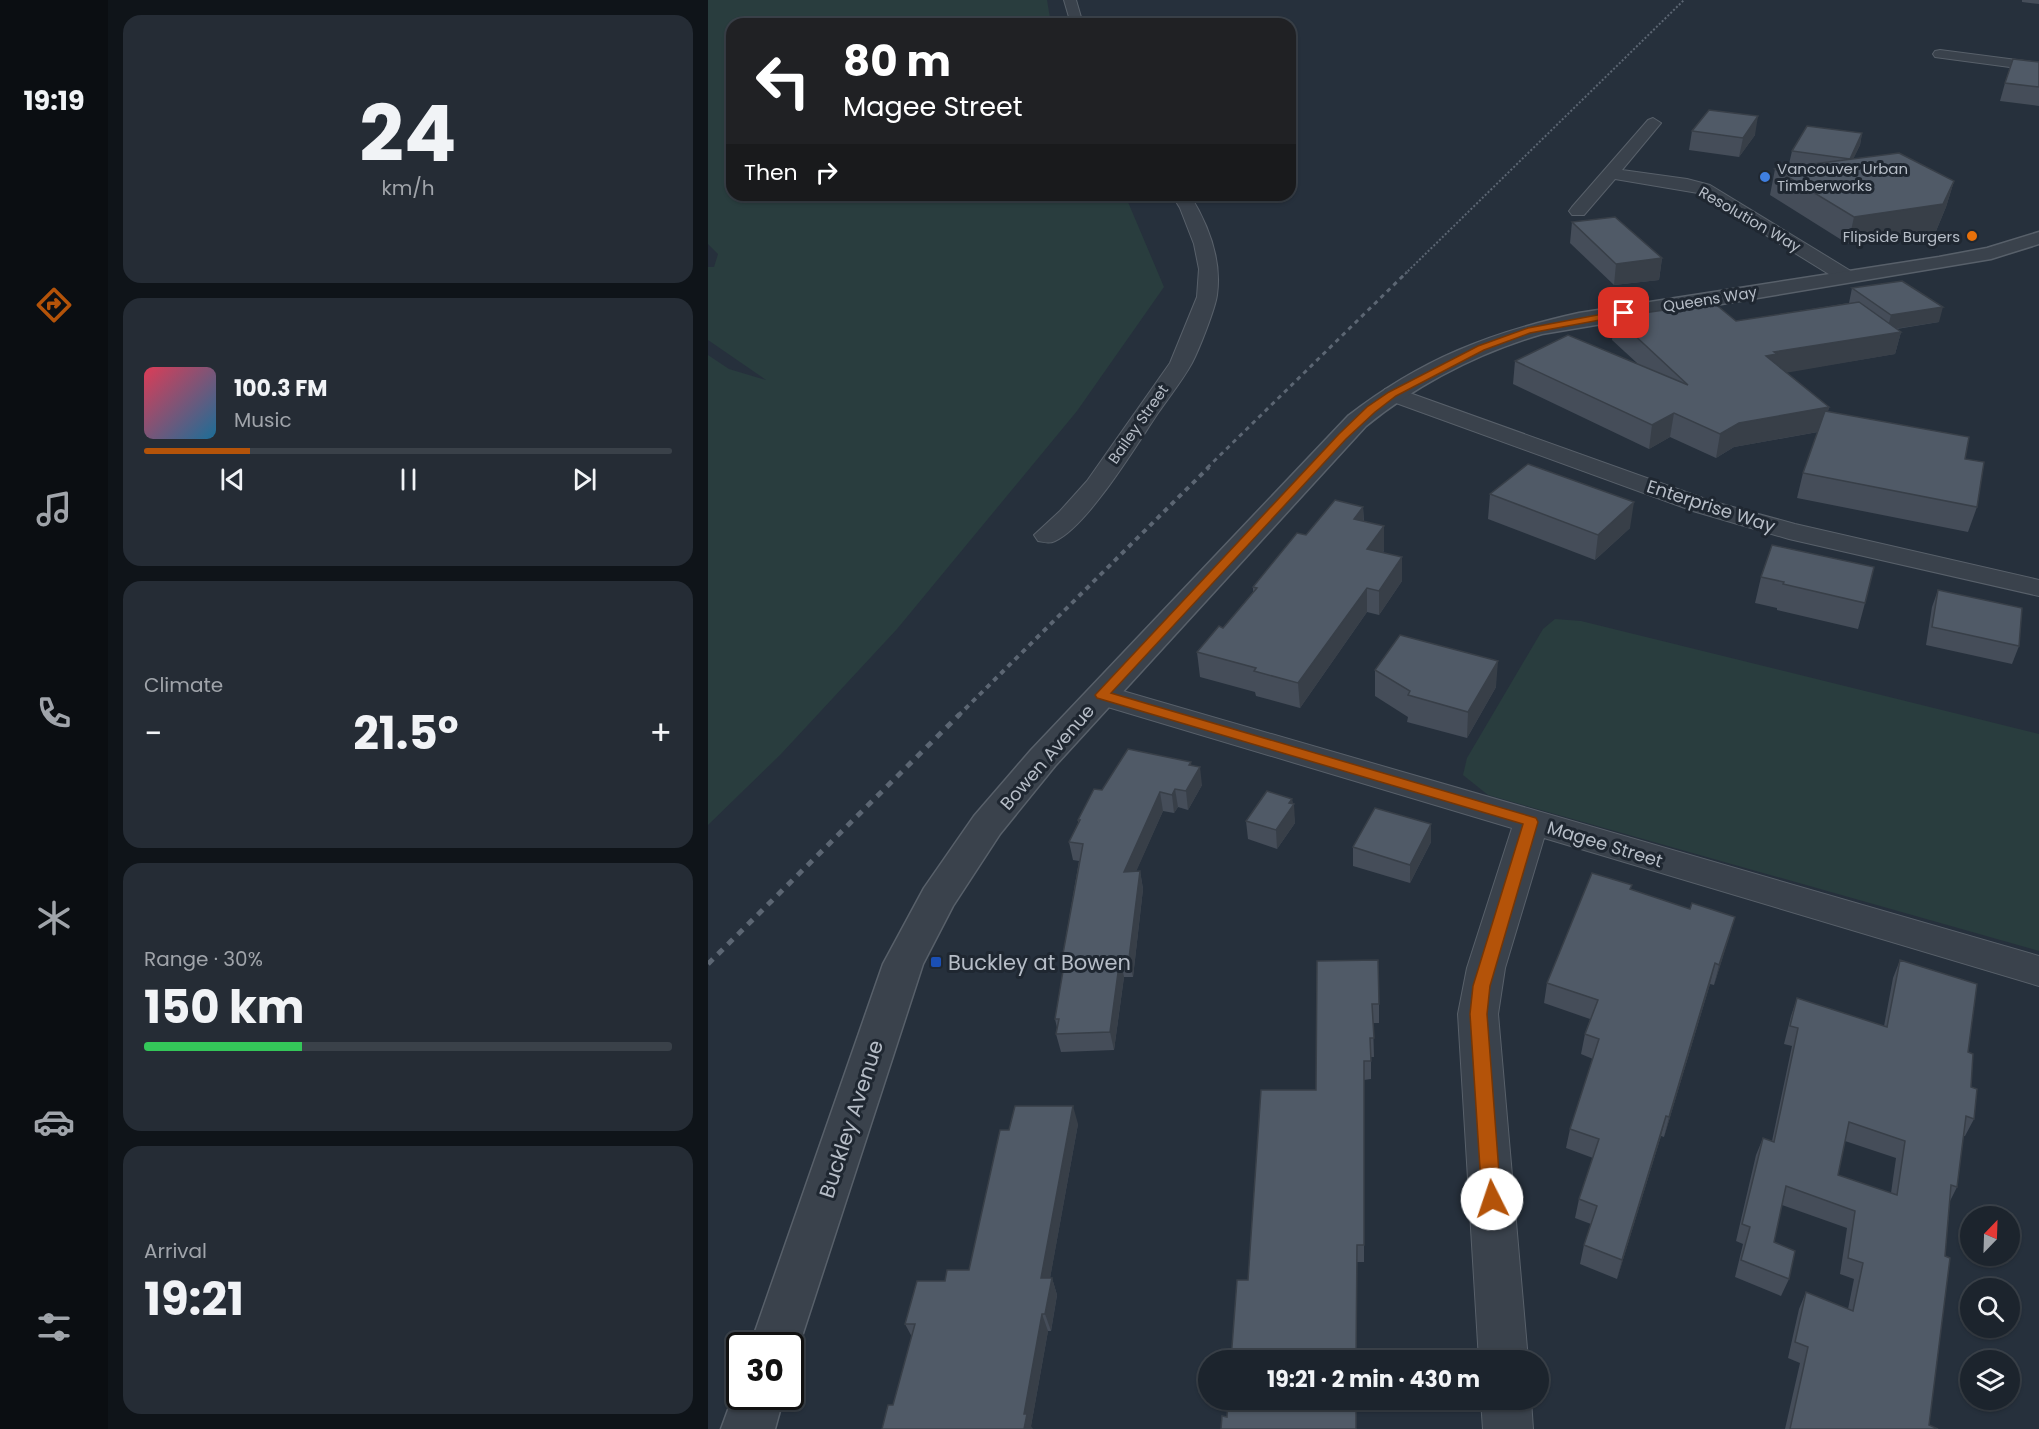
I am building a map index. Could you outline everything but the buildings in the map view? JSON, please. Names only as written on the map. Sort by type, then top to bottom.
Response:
[{"type":"street","points":[[1070,0],[1075,18]]},
{"type":"street","points":[[1940,54],[2039,67]]},
{"type":"street","points":[[1578,211],[1653,123]]},
{"type":"street","name":"Resolution Way","points":[[1611,173],[1687,184],[1704,189],[1847,277]]},
{"type":"street","name":"Bailey Street","points":[[1047,535],[1069,517],[1096,486],[1180,363],[1207,297],[1209,269],[1203,244],[1185,201]]},
{"type":"street","name":"Queens Way","points":[[1393,394],[1481,348],[1528,331],[1579,320],[1982,255],[2039,238]]},
{"type":"street","name":"Enterprise Way","points":[[1393,394],[1713,509],[1789,531],[2039,588]]},
{"type":"street","name":"Bowen Avenue","points":[[938,898],[987,825],[1043,758],[1357,421],[1393,394]]},
{"type":"street","name":"Magee Street","points":[[1102,695],[2039,971]]},
{"type":"street","points":[[1502,1350],[1479,1014],[1486,968],[1531,822]]},
{"type":"street","name":"Buckley Avenue","points":[[780,1332],[903,964],[938,898]]},
{"type":"street","points":[[748,1429],[754,1410]]},
{"type":"street","points":[[1507,1410],[1508,1429]]},
{"type":"green space","points":[[708,0],[1047,0],[1050,18],[726,18],[726,201],[1128,201],[1164,287],[1077,411],[897,629],[780,755],[708,825],[708,355],[729,369],[766,380],[708,340],[708,267],[714,267],[718,254],[708,244]]},
{"type":"green space","points":[[1555,619],[1581,621],[2039,734],[2039,951],[1488,795],[1463,775],[1467,758],[1543,629]]},
{"type":"railway","points":[[1405,274],[1684,0]]},
{"type":"railway","points":[[1207,468],[1407,272]]},
{"type":"railway","points":[[958,716],[1209,467]]},
{"type":"railway","points":[[708,964],[960,714]]},
{"type":"place","name":"Vancouver Urban Timberworks","points":[[1765,177]]},
{"type":"place","name":"Flipside Burgers","points":[[1972,236]]},
{"type":"place","name":"Buckley at Bowen","points":[[936,962]]},
{"type":"route","points":[[1492,1199],[1479,1014],[1481,986],[1531,822],[1102,695],[1357,421],[1371,410],[1393,394],[1481,348],[1528,331],[1624,313]]}]
